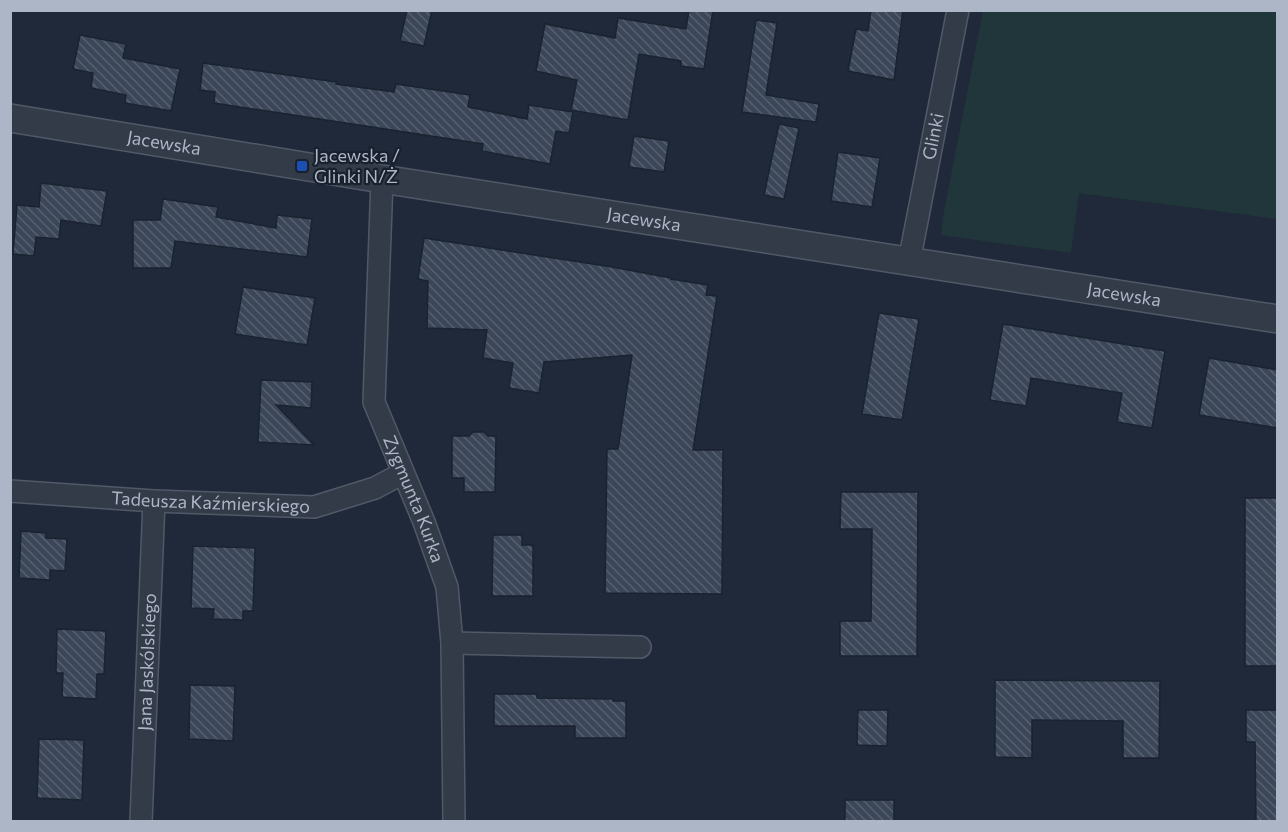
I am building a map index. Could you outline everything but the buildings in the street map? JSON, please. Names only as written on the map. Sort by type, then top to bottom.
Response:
[{"type":"street","name":"Glinki","points":[[909,262],[958,10]]},
{"type":"street","name":"Jacewska","points":[[10,117],[382,179],[1278,319]]},
{"type":"street","name":"Zygmunta Kurka","points":[[382,179],[374,402],[424,522],[447,587],[452,643],[454,822]]},
{"type":"street","name":"Tadeusza Kaźmierskiego","points":[[10,491],[154,501],[314,507],[375,488],[403,473]]},
{"type":"street","name":"Jana Jaskólskiego","points":[[141,822],[154,501]]},
{"type":"street","points":[[452,643],[640,647]]},
{"type":"green space","points":[[983,11],[1277,11],[1277,219],[1079,193],[1071,253],[941,235]]},
{"type":"place","name":"Jacewska / Glinki N/Ż","points":[[302,166]]}]
